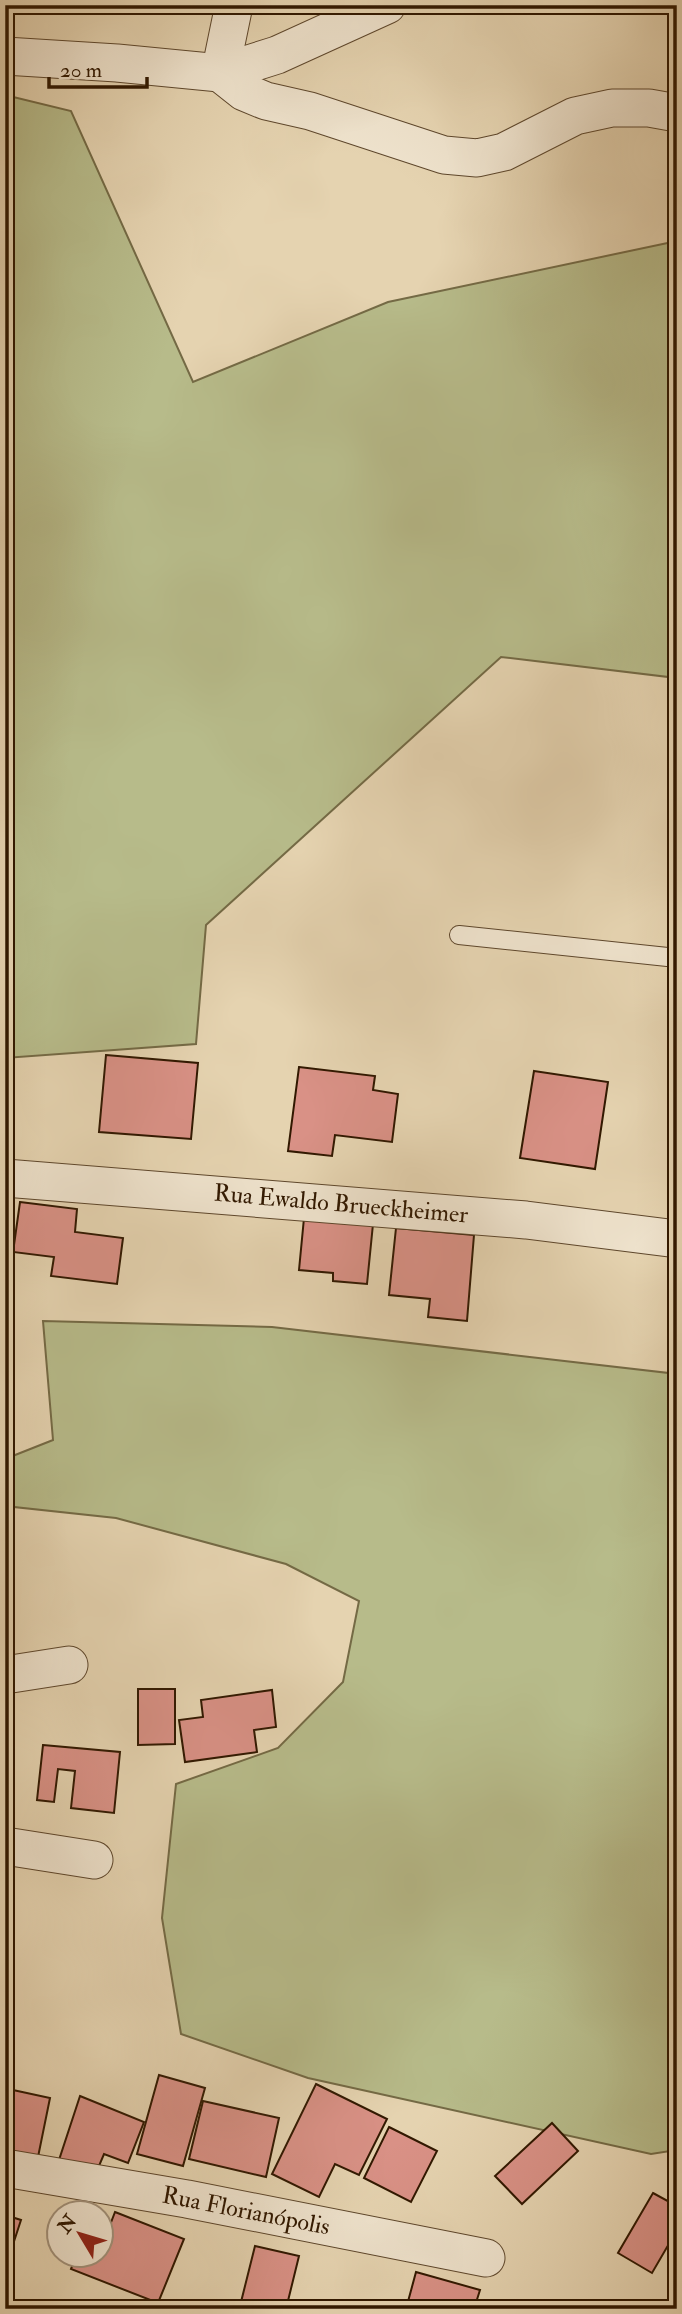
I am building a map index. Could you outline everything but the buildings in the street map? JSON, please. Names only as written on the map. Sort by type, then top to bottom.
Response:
[{"type":"street","points":[[220,74],[234,5]]},
{"type":"street","points":[[5,56],[117,63],[220,74],[277,55],[387,5]]},
{"type":"street","points":[[220,74],[244,92],[266,101],[310,111],[444,155],[477,158],[504,152],[575,116],[612,107],[649,108],[677,113]]},
{"type":"street","name":"Rua Ewaldo Brueckheimer","points":[[5,1178],[526,1220],[677,1238]]},
{"type":"street","points":[[5,1675],[69,1665]]},
{"type":"street","points":[[5,1846],[94,1860]]},
{"type":"street","name":"Rua Florianópolis","points":[[5,2168],[187,2199],[486,2258]]},
{"type":"lane","points":[[459,935],[677,958]]},
{"type":"green space","points":[[5,95],[71,111],[193,382],[388,302],[677,241],[677,678],[501,657],[206,925],[196,1044],[5,1058]]},
{"type":"green space","points":[[43,1321],[272,1327],[677,1374],[677,2150],[651,2154],[308,2078],[181,2034],[162,1918],[176,1784],[278,1748],[343,1682],[359,1601],[286,1564],[116,1518],[5,1506],[5,1459],[53,1440]]}]
